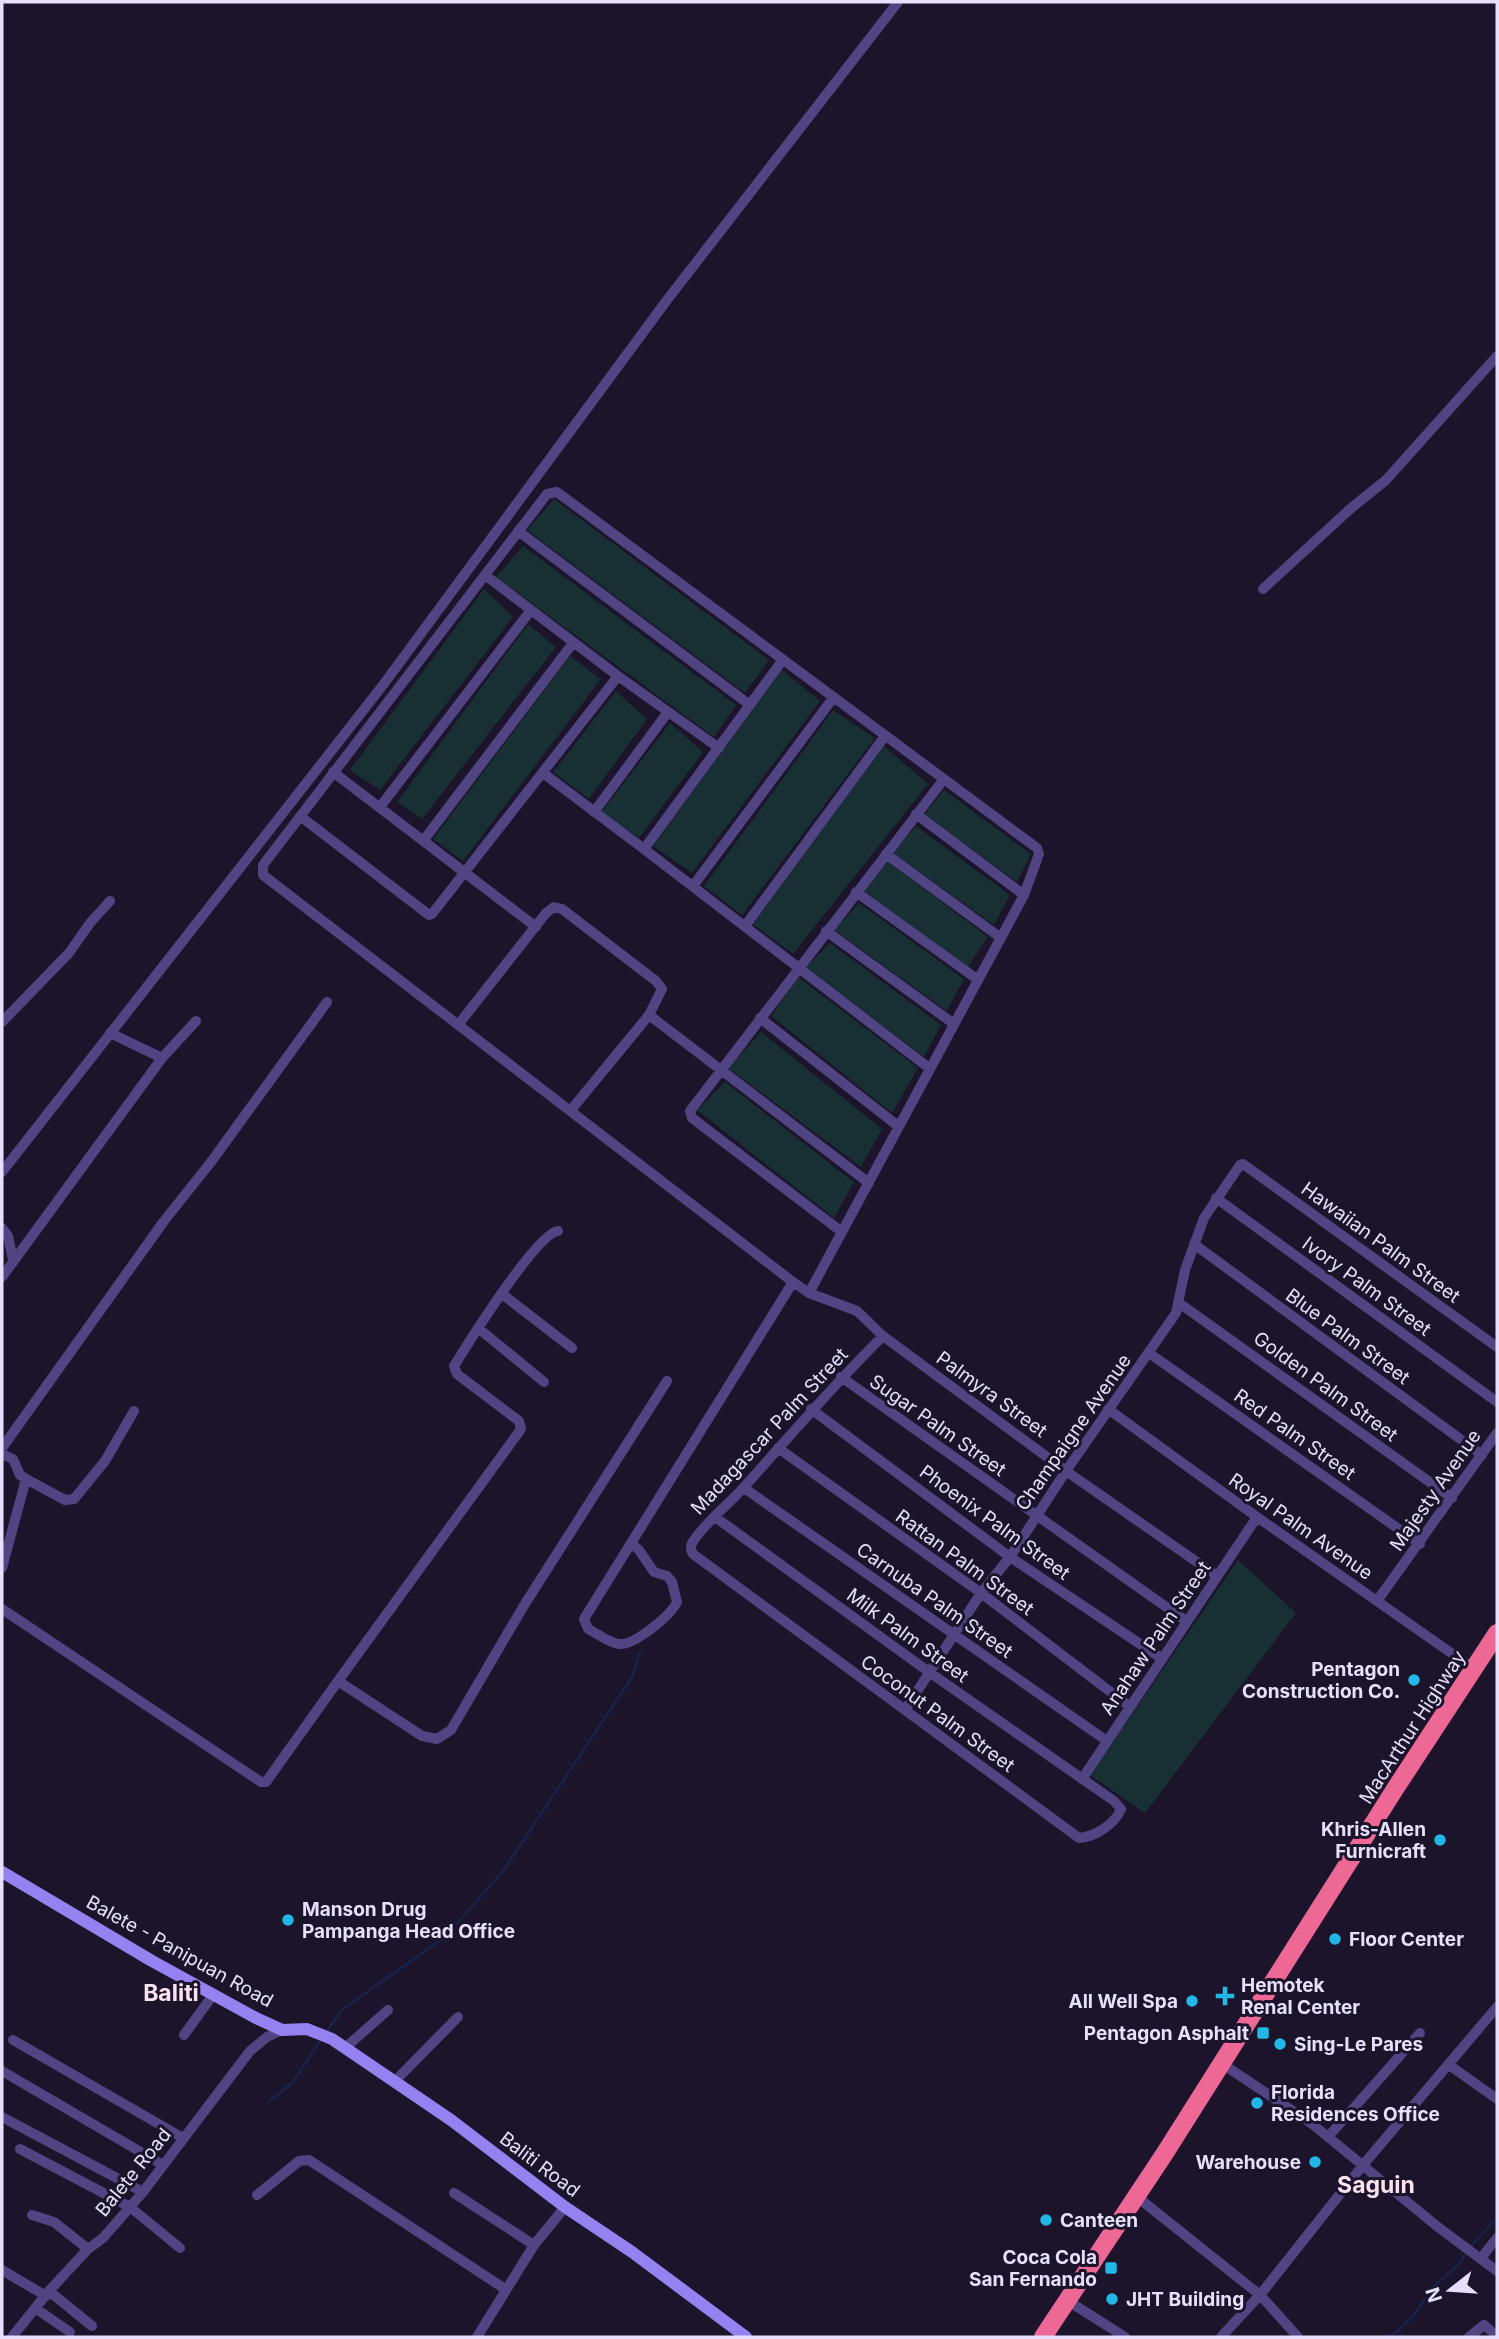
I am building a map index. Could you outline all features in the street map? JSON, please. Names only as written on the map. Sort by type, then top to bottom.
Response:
[{"type":"highway","name":"MacArthur Highway","points":[[1043,2337],[1497,1633]]},
{"type":"main road","name":"Balete - Panipuan Road","points":[[2,1872],[213,1995],[282,2030],[311,2030]]},
{"type":"main road","name":"Baliti Road","points":[[311,2030],[332,2039],[451,2120],[565,2207],[632,2252],[746,2337]]},
{"type":"street","points":[[2,1172],[383,685],[630,350],[898,2]]},
{"type":"street","points":[[1263,589],[1386,480],[1497,356]]},
{"type":"street","points":[[618,676],[436,912],[429,915],[300,816],[547,494],[557,492],[1037,848],[1039,859],[1024,895],[809,1293]]},
{"type":"street","points":[[518,531],[750,705]]},
{"type":"street","points":[[485,575],[573,643],[719,748]]},
{"type":"street","points":[[380,807],[531,610]]},
{"type":"street","points":[[423,841],[573,643]]},
{"type":"street","points":[[644,849],[782,661]]},
{"type":"street","points":[[693,886],[833,698]]},
{"type":"street","points":[[594,812],[668,712]]},
{"type":"street","points":[[745,926],[885,736]]},
{"type":"street","points":[[333,772],[536,927]]},
{"type":"street","points":[[543,773],[929,1068]]},
{"type":"street","points":[[842,1232],[692,1118],[690,1111],[944,779]]},
{"type":"street","points":[[916,814],[1024,895]]},
{"type":"street","name":"Palmyra Street","points":[[300,816],[263,865],[263,875],[793,1282],[809,1293],[858,1311],[883,1336],[1066,1471],[1217,1576]]},
{"type":"street","points":[[886,854],[1001,938]]},
{"type":"street","points":[[856,892],[977,979]]},
{"type":"street","points":[[2,1022],[69,953],[110,901]]},
{"type":"street","points":[[458,1026],[546,913],[554,907],[562,909],[656,981],[662,989],[649,1015],[571,1110]]},
{"type":"street","points":[[826,931],[954,1024]]},
{"type":"street","points":[[2,1448],[164,1221],[211,1162],[327,1002]]},
{"type":"street","points":[[649,1015],[869,1182]]},
{"type":"street","points":[[760,1018],[898,1126]]},
{"type":"street","points":[[2,1277],[162,1058],[196,1021]]},
{"type":"street","points":[[110,1033],[162,1058]]},
{"type":"street","name":"Champaigne Avenue","points":[[905,1710],[981,1593],[1010,1557],[1108,1409],[1176,1314],[1185,1270],[1204,1218],[1236,1168],[1243,1164]]},
{"type":"street","name":"Hawaiian Palm Street","points":[[1243,1164],[1497,1348]]},
{"type":"street","name":"Ivory Palm Street","points":[[1216,1198],[1497,1402]]},
{"type":"street","points":[[2,1228],[8,1236],[13,1260]]},
{"type":"street","points":[[2,1609],[263,1783],[266,1782],[522,1429],[519,1421],[455,1371],[454,1366],[541,1241],[550,1233],[558,1231]]},
{"type":"street","name":"Blue Palm Street","points":[[1194,1244],[1482,1455]]},
{"type":"street","points":[[632,1544],[654,1572],[667,1576],[672,1582],[677,1602],[669,1614],[646,1632],[629,1642],[618,1644],[588,1629],[584,1619],[793,1282]]},
{"type":"street","points":[[502,1294],[572,1348]]},
{"type":"street","name":"Golden Palm Street","points":[[1179,1303],[1452,1498]]},
{"type":"street","points":[[478,1328],[544,1382]]},
{"type":"street","name":"Madagascar Palm Street","points":[[693,1554],[691,1542],[744,1488],[811,1409],[883,1336]]},
{"type":"street","name":"Red Palm Street","points":[[1149,1353],[1420,1544]]},
{"type":"street","name":"Sugar Palm Street","points":[[841,1377],[1186,1622]]},
{"type":"street","points":[[338,1681],[422,1736],[437,1739],[451,1730],[523,1607],[667,1381]]},
{"type":"street","name":"Phoenix Palm Street","points":[[811,1409],[1010,1557],[1161,1658]]},
{"type":"street","name":"Royal Palm Avenue","points":[[1108,1409],[1474,1669]]},
{"type":"street","points":[[2,1454],[13,1459],[20,1475],[70,1501],[78,1497],[105,1461],[134,1411]]},
{"type":"street","name":"Majesty Avenue","points":[[1377,1601],[1497,1433]]},
{"type":"street","name":"Rattan Palm Street","points":[[778,1448],[981,1593],[1129,1706]]},
{"type":"street","points":[[2,1568],[26,1479]]},
{"type":"street","name":"Carnuba Palm Street","points":[[744,1488],[1107,1741]]},
{"type":"street","name":"Milk Palm Street","points":[[715,1517],[1082,1779]]},
{"type":"street","name":"Anahaw Palm Street","points":[[1082,1779],[1257,1517]]},
{"type":"street","name":"Coconut Palm Street","points":[[693,1554],[1079,1838],[1090,1837],[1119,1815],[1121,1809],[1082,1779]]},
{"type":"street","points":[[184,2035],[213,1995]]},
{"type":"street","points":[[1221,2337],[1260,2295],[1363,2165],[1497,2007]]},
{"type":"street","points":[[345,2048],[388,2010]]},
{"type":"street","points":[[394,2082],[458,2017]]},
{"type":"street","name":"Balete Road","points":[[12,2337],[47,2293],[88,2249],[103,2238],[143,2192],[250,2051],[267,2037],[282,2030]]},
{"type":"street","points":[[1328,2137],[1420,2033]]},
{"type":"street","points":[[13,2040],[183,2138]]},
{"type":"street","points":[[1221,2063],[1280,2101],[1328,2137],[1438,2227],[1497,2271]]},
{"type":"street","points":[[1449,2064],[1497,2099]]},
{"type":"street","points":[[2,2071],[163,2165]]},
{"type":"street","points":[[2,2118],[143,2192]]},
{"type":"street","points":[[20,2149],[130,2207],[180,2248]]},
{"type":"street","points":[[257,2195],[299,2161],[309,2160],[505,2289]]},
{"type":"street","points":[[454,2193],[534,2245]]},
{"type":"street","points":[[1136,2196],[1260,2295],[1298,2337]]},
{"type":"street","points":[[477,2337],[534,2245],[565,2207]]},
{"type":"street","points":[[32,2215],[54,2222],[88,2249]]},
{"type":"street","points":[[1479,2257],[1497,2238]]},
{"type":"street","points":[[2,2270],[47,2293],[92,2326]]},
{"type":"street","points":[[1068,2301],[1117,2335]]},
{"type":"street","points":[[35,2308],[71,2332]]},
{"type":"street","points":[[1469,2337],[1484,2325],[1497,2336]]},
{"type":"green space","points":[[554,499],[769,660],[745,693],[527,530]]},
{"type":"green space","points":[[523,546],[736,705],[714,737],[496,577]]},
{"type":"green space","points":[[484,589],[513,617],[380,790],[350,770]]},
{"type":"green space","points":[[528,624],[556,647],[422,819],[397,802]]},
{"type":"green space","points":[[570,656],[601,679],[463,861],[433,839]]},
{"type":"green space","points":[[782,670],[820,701],[692,873],[653,846]]},
{"type":"green space","points":[[616,691],[647,719],[589,799],[553,772]]},
{"type":"green space","points":[[833,710],[875,738],[742,915],[704,886]]},
{"type":"green space","points":[[670,723],[703,752],[639,838],[602,811]]},
{"type":"green space","points":[[884,746],[928,784],[793,954],[753,924]]},
{"type":"green space","points":[[944,790],[1031,854],[1017,882],[924,815]]},
{"type":"green space","points":[[916,826],[1010,895],[994,925],[893,853]]},
{"type":"green space","points":[[888,861],[988,937],[968,967],[862,890]]},
{"type":"green space","points":[[859,903],[964,979],[947,1011],[834,930]]},
{"type":"green space","points":[[830,943],[941,1025],[924,1057],[806,967]]},
{"type":"green space","points":[[798,977],[918,1068],[892,1113],[771,1016]]},
{"type":"green space","points":[[761,1032],[882,1129],[861,1167],[728,1068]]},
{"type":"green space","points":[[725,1082],[854,1182],[834,1218],[697,1110]]},
{"type":"green space","points":[[1238,1560],[1296,1613],[1145,1813],[1090,1775]]},
{"type":"waterway","points":[[326,2032],[343,2009],[445,1937],[503,1871],[632,1677],[640,1652]]},
{"type":"waterway","points":[[269,2102],[293,2082],[322,2038]]},
{"type":"waterway","points":[[1471,2246],[1497,2218]]},
{"type":"waterway","points":[[1387,2337],[1397,2332],[1415,2314],[1432,2288],[1459,2264],[1467,2252]]},
{"type":"place","name":"Pentagon Construction Co.","points":[[1414,1680]]},
{"type":"place","name":"Khris-Allen Furnicraft","points":[[1440,1840]]},
{"type":"place","name":"Manson Drug Pampanga Head Office","points":[[288,1920]]},
{"type":"place","name":"Floor Center","points":[[1335,1939]]},
{"type":"place","name":"Hemotek Renal Center","points":[[1225,1996]]},
{"type":"place","name":"All Well Spa","points":[[1192,2001]]},
{"type":"place","name":"Pentagon Asphalt","points":[[1263,2033]]},
{"type":"place","name":"Sing-Le Pares","points":[[1280,2044]]},
{"type":"place","name":"Florida Residences Office","points":[[1257,2103]]},
{"type":"place","name":"Warehouse","points":[[1315,2162]]},
{"type":"place","name":"Canteen","points":[[1046,2220]]},
{"type":"place","name":"Coca Cola San Fernando","points":[[1111,2268]]},
{"type":"place","name":"JHT Building","points":[[1112,2299]]},
{"type":"district","name":"Baliti","points":[[171,1993]]},
{"type":"district","name":"Saguin","points":[[1376,2185]]}]
